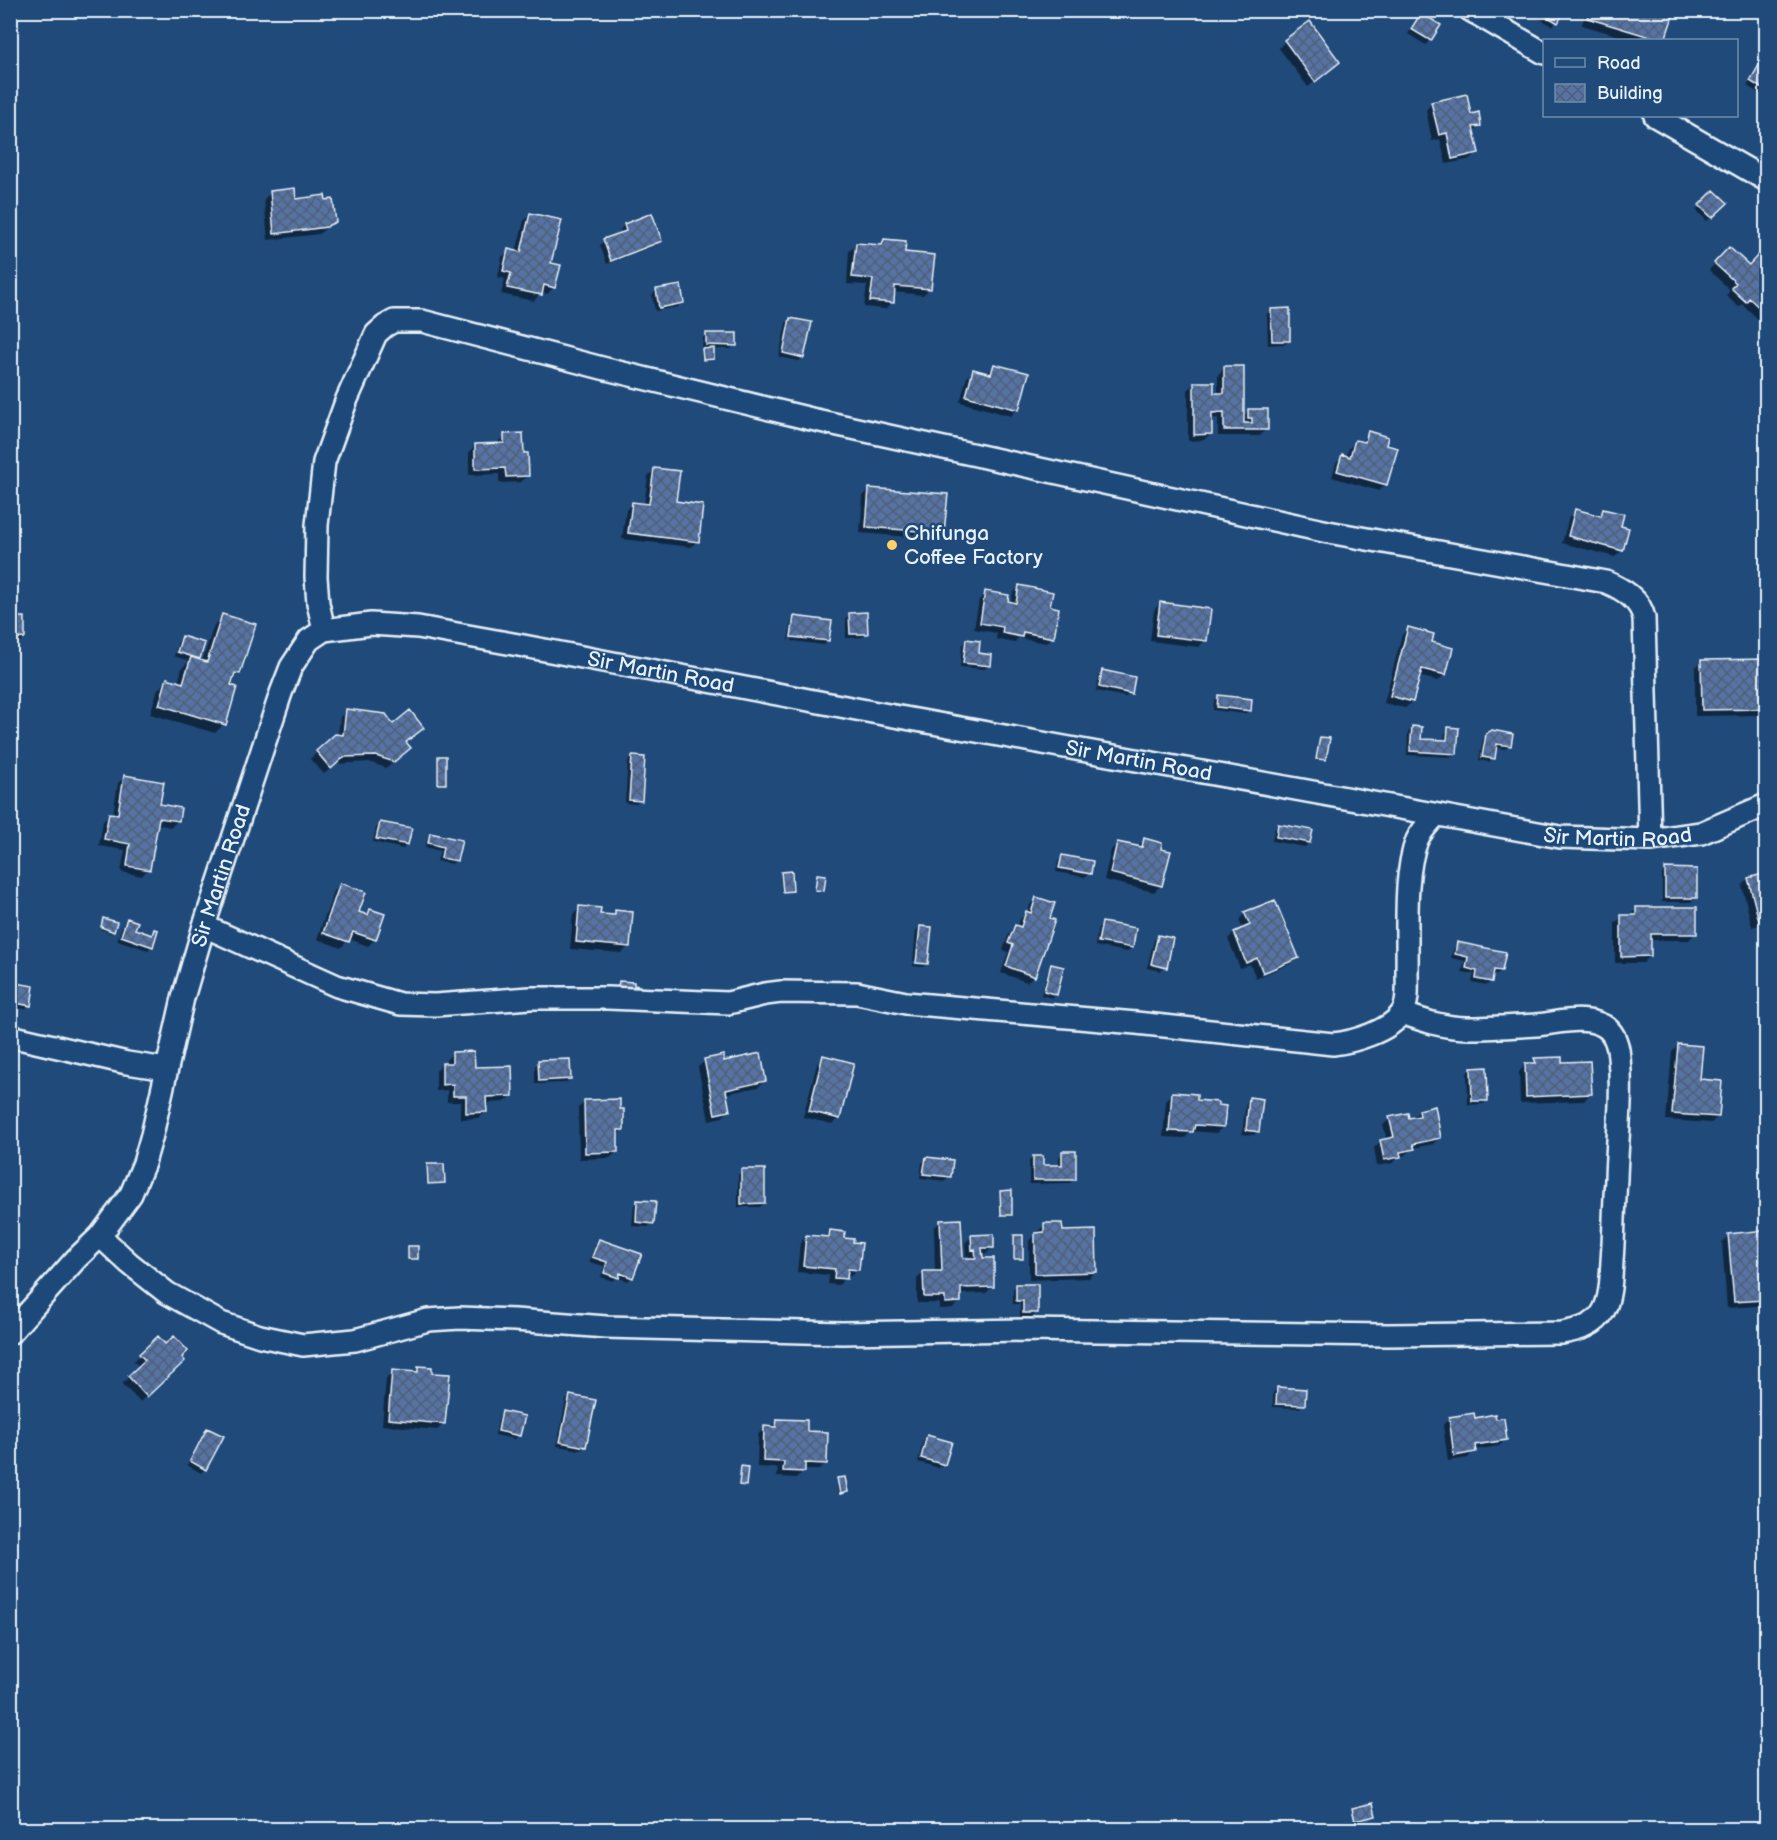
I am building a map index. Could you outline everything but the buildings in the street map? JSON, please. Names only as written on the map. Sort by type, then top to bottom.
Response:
[{"type":"street","points":[[1470,10],[1543,52]]},
{"type":"street","points":[[1657,117],[1767,180]]},
{"type":"street","points":[[324,630],[318,603],[316,577],[317,525],[324,462],[347,399],[376,334],[394,321],[422,321],[811,419],[1328,532],[1606,582],[1626,592],[1643,610],[1650,840]]},
{"type":"street","name":"Sir Martin Road","points":[[10,1334],[76,1259],[100,1236],[131,1194],[144,1163],[183,998],[204,926],[291,667],[309,640],[324,630],[371,624],[418,627],[1560,837],[1650,840],[1701,833],[1767,805]]},
{"type":"street","points":[[204,926],[337,986],[400,1004],[435,1005],[552,998],[728,1003],[774,993],[857,993],[906,1003],[1136,1023],[1333,1044],[1362,1038],[1386,1026],[1402,1012],[1407,990],[1408,891],[1414,851],[1418,838],[1436,815]]},
{"type":"street","points":[[100,1236],[167,1293],[221,1323],[260,1336],[303,1345],[355,1340],[428,1320],[460,1318],[687,1330],[897,1333],[1026,1330],[1388,1335],[1562,1333],[1594,1322],[1605,1308],[1609,1295],[1614,1228],[1620,1096],[1616,1042],[1612,1032],[1597,1023],[1574,1020],[1468,1028],[1453,1027],[1420,1020],[1402,1012]]},
{"type":"street","points":[[10,1036],[127,1063],[166,1069]]},
{"type":"place","name":"Chifunga Coffee Factory","points":[[892,545]]}]
